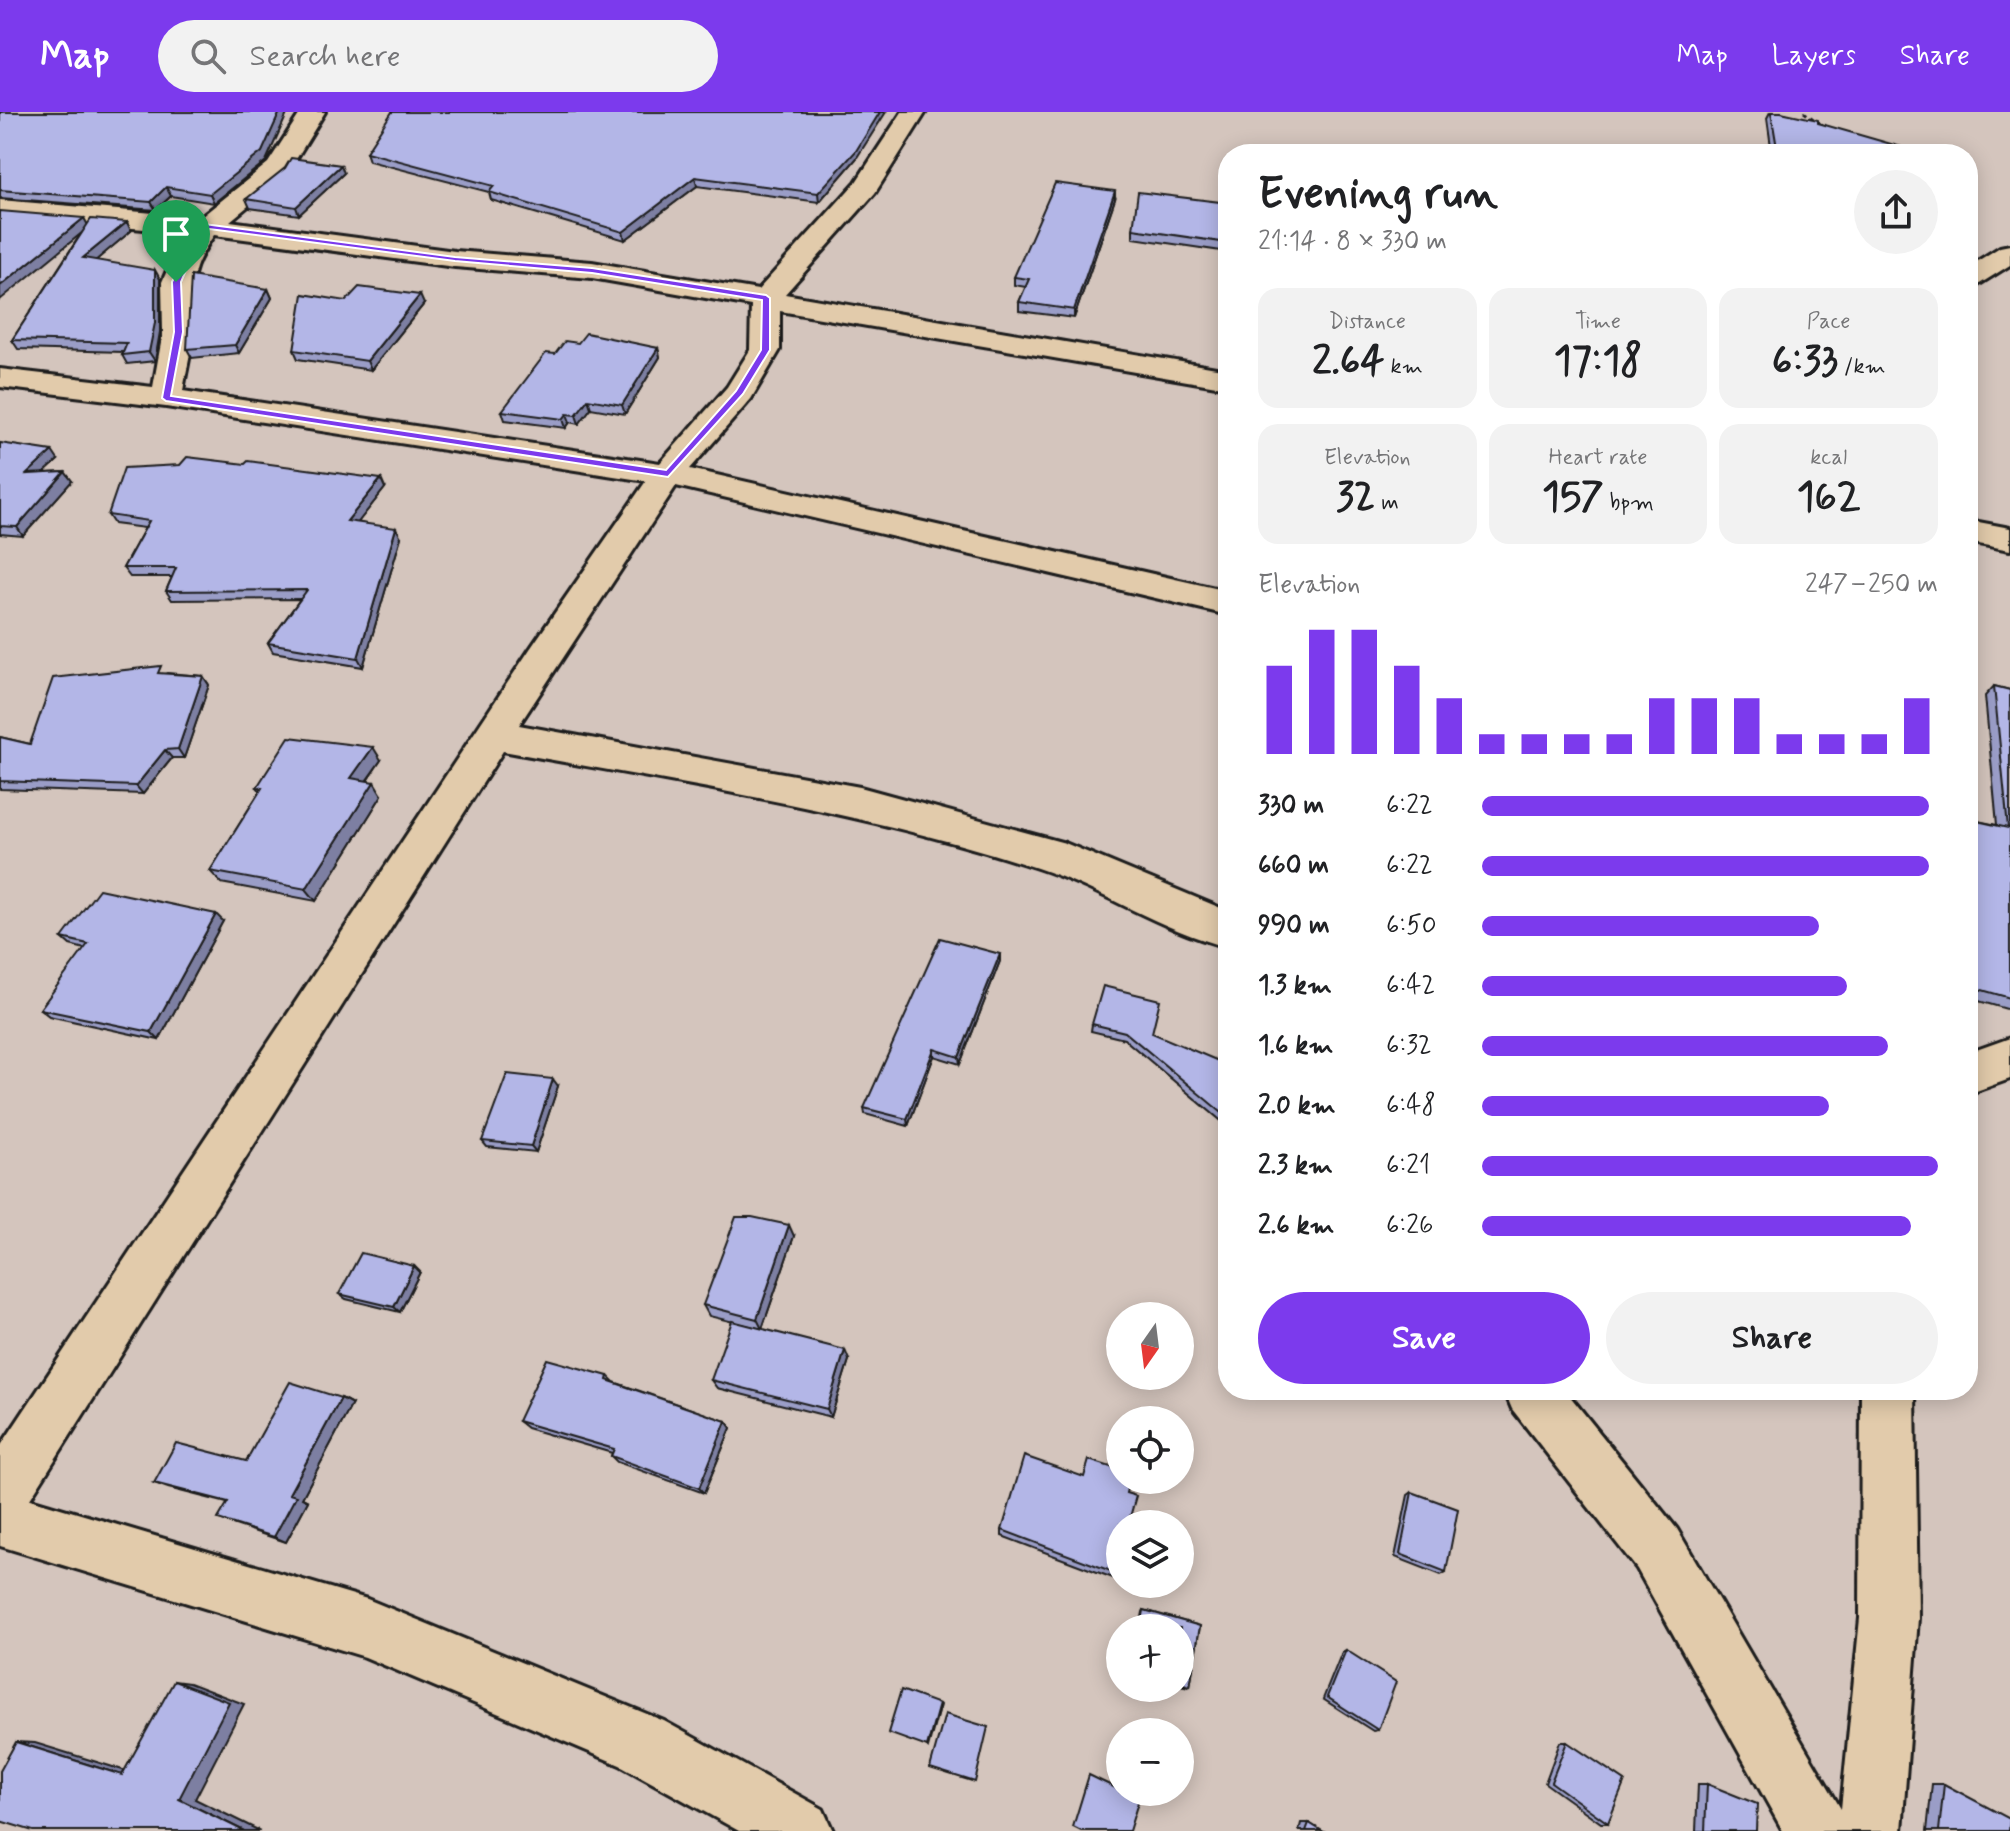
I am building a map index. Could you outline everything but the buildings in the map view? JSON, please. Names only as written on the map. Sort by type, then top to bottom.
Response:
[{"type":"street","points":[[166,398],[178,332],[176,282],[191,248],[207,226],[278,168],[313,112]]},
{"type":"street","points":[[0,1496],[494,735],[668,474],[740,392],[765,350],[766,298],[845,217],[902,137],[914,112]]},
{"type":"street","points":[[0,208],[207,226],[455,259],[592,270],[1218,377]]},
{"type":"street","points":[[1978,273],[2010,253]]},
{"type":"street","points":[[0,378],[166,398],[668,474],[1218,601]]},
{"type":"street","points":[[1978,533],[2010,539]]},
{"type":"street","points":[[494,735],[860,802],[1050,855],[1218,935]]},
{"type":"street","points":[[1978,1070],[2010,1058]]},
{"type":"street","points":[[1539,1400],[1657,1549],[1818,1831]]},
{"type":"street","points":[[1870,1831],[1889,1618],[1888,1400]]},
{"type":"street","points":[[0,1518],[367,1628],[642,1743],[801,1831]]},
{"type":"path","points":[[1804,112],[1830,136]]},
{"type":"route","points":[[207,226],[340,241],[455,259],[592,270],[766,298],[765,350],[740,392],[668,474],[166,398],[178,332],[176,282],[191,248],[207,226]]}]
